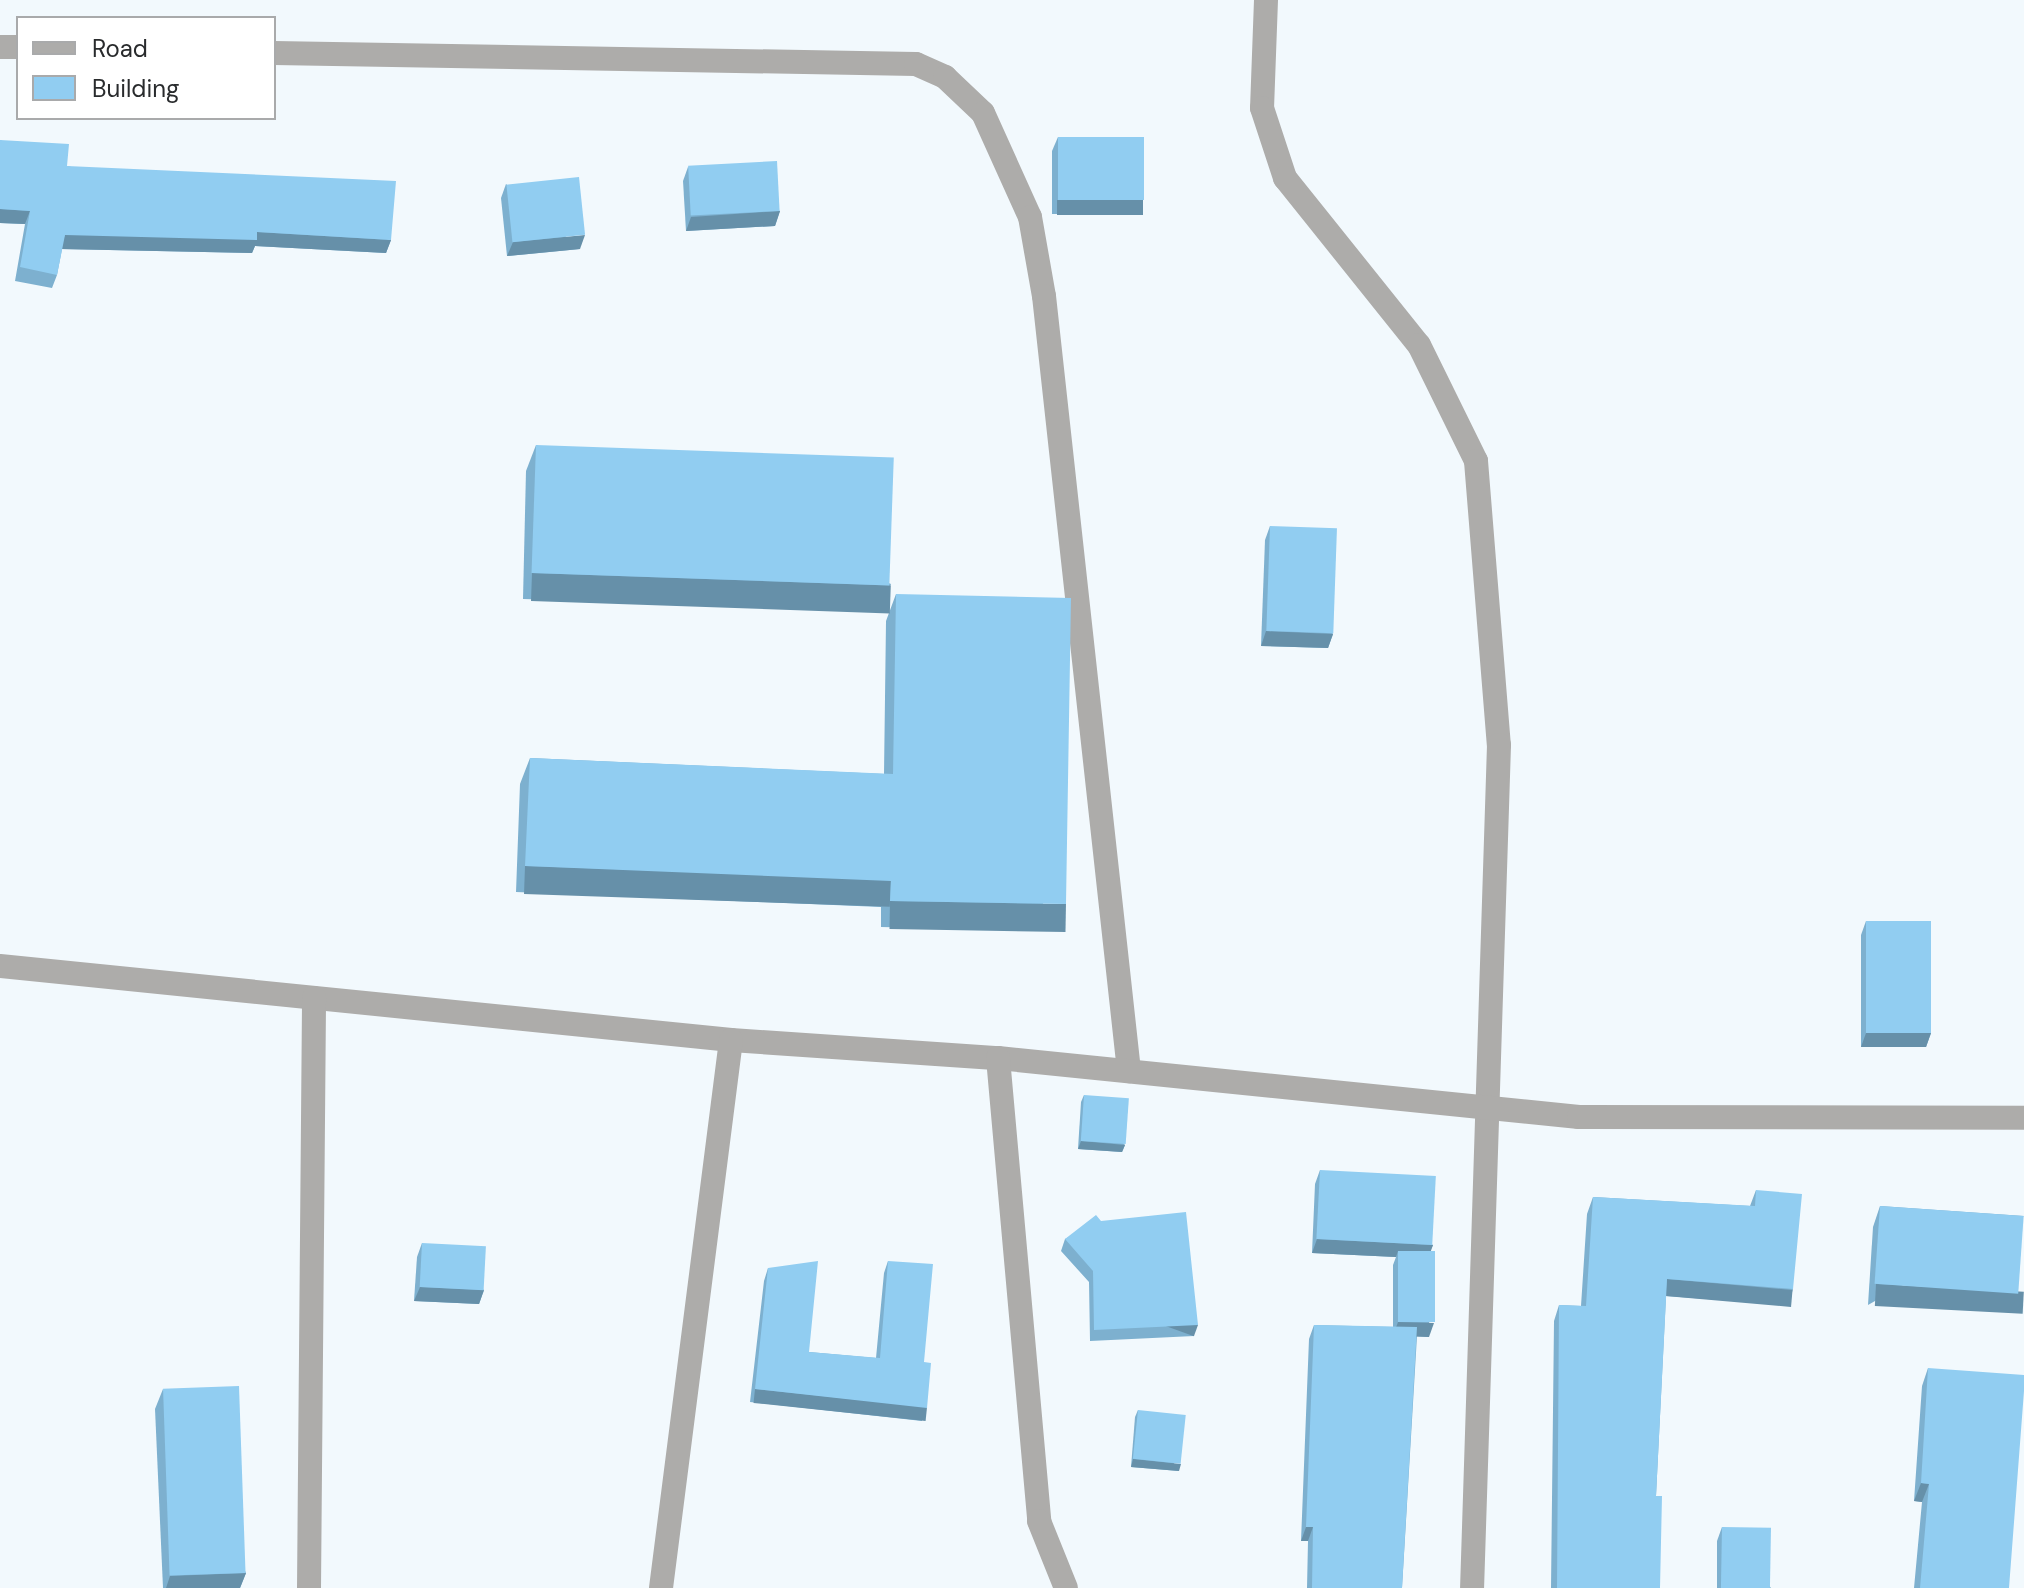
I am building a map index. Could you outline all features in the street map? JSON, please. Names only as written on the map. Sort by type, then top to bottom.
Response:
[{"type":"street","points":[[1266,0],[1262,108],[1285,178],[1419,345],[1476,461],[1499,745],[1485,1107],[1472,1588]]},
{"type":"street","points":[[276,53],[916,64],[945,77],[983,113],[1030,217],[1044,296],[1129,1071]]},
{"type":"street","points":[[0,966],[731,1040],[998,1058],[1579,1117],[2024,1118]]},
{"type":"street","points":[[309,1588],[314,998]]},
{"type":"street","points":[[661,1588],[731,1040]]},
{"type":"street","points":[[998,1058],[1039,1521],[1066,1588]]},
{"type":"building","points":[[1058,137],[1144,137],[1144,200],[1058,200]]},
{"type":"building","points":[[0,140],[69,144],[67,166],[396,181],[391,240],[257,232],[257,240],[65,235],[57,275],[20,267],[30,211],[0,209]]},
{"type":"building","points":[[777,161],[780,211],[691,216],[688,166]]},
{"type":"building","points":[[579,177],[585,235],[512,242],[506,185]]},
{"type":"building","points":[[536,445],[894,457],[889,585],[532,573]]},
{"type":"building","points":[[1270,526],[1337,528],[1333,633],[1266,631]]},
{"type":"building","points":[[896,594],[1071,598],[1066,904],[890,901],[891,881],[525,866],[530,758],[893,774]]},
{"type":"building","points":[[1866,921],[1931,921],[1931,1033],[1866,1033]]},
{"type":"building","points":[[1084,1095],[1129,1098],[1126,1144],[1081,1141]]},
{"type":"building","points":[[1320,1170],[1436,1176],[1432,1245],[1316,1239]]},
{"type":"building","points":[[1756,1190],[1802,1194],[1793,1289],[1667,1279],[1656,1496],[1662,1496],[1660,1588],[1557,1588],[1559,1305],[1586,1306],[1593,1197],[1755,1206]]},
{"type":"building","points":[[1880,1206],[2024,1216],[2018,1294],[1875,1284]]},
{"type":"building","points":[[1186,1212],[1198,1325],[1094,1330],[1093,1271],[1065,1239],[1096,1215],[1101,1221]]},
{"type":"building","points":[[422,1243],[486,1246],[484,1290],[420,1287]]},
{"type":"building","points":[[1398,1251],[1435,1251],[1435,1322],[1398,1322]]},
{"type":"building","points":[[818,1261],[809,1352],[880,1358],[888,1261],[933,1264],[924,1362],[931,1363],[927,1408],[755,1389],[768,1268]]},
{"type":"building","points":[[1314,1325],[1417,1327],[1402,1588],[1312,1588],[1313,1527],[1306,1527]]},
{"type":"building","points":[[1928,1368],[2024,1375],[2009,1588],[1920,1588],[1929,1484],[1921,1483]]},
{"type":"building","points":[[239,1386],[246,1573],[170,1576],[163,1389]]},
{"type":"building","points":[[1138,1410],[1186,1415],[1181,1464],[1133,1459]]},
{"type":"building","points":[[1722,1527],[1771,1528],[1770,1588],[1721,1588]]}]
